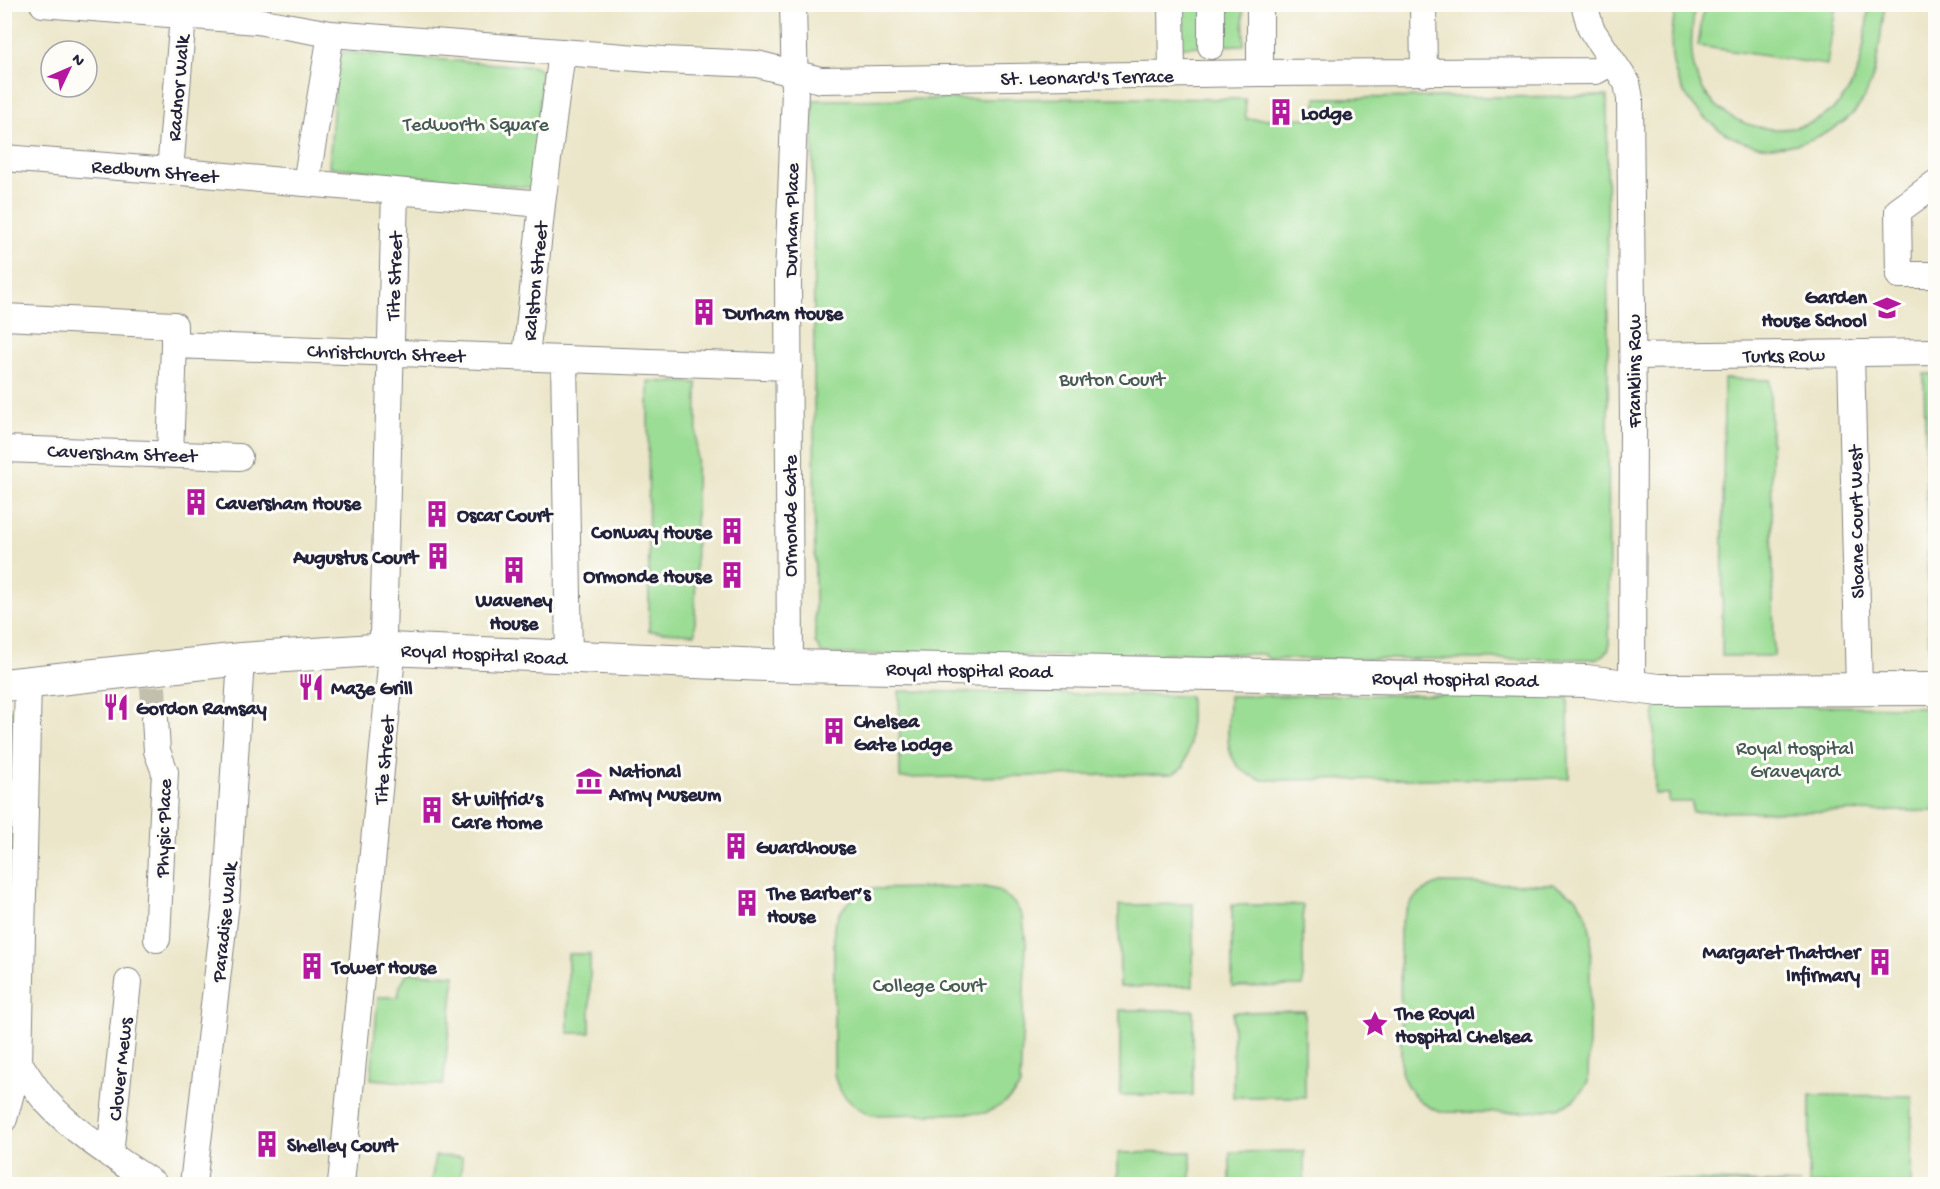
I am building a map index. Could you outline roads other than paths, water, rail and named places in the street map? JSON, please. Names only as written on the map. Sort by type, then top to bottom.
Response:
[{"type":"main road","name":"Royal Hospital Road","points":[[16,684],[152,678],[241,659],[388,649],[790,666],[1574,680],[1632,685],[1659,690],[1935,689]]},
{"type":"street","points":[[43,4],[183,10],[331,34],[562,52],[542,204],[306,183],[331,34]]},
{"type":"street","name":"Durham Place","points":[[789,367],[788,277],[795,74],[793,4]]},
{"type":"street","points":[[1171,4],[1172,75]]},
{"type":"street","points":[[1210,4],[1211,46]]},
{"type":"street","points":[[1260,4],[1260,74]]},
{"type":"street","points":[[1423,4],[1424,73]]},
{"type":"street","name":"Franklins Row","points":[[1584,4],[1591,29],[1627,83],[1630,99],[1633,356],[1632,685]]},
{"type":"street","name":"Radnor Walk","points":[[170,171],[183,10]]},
{"type":"street","name":"St. Leonard's Terrace","points":[[562,52],[757,64],[821,80],[1596,71],[1612,62]]},
{"type":"street","name":"Redburn Street","points":[[4,158],[306,183]]},
{"type":"street","points":[[1935,183],[1898,211],[1899,275],[1935,275]]},
{"type":"street","name":"Tite Street","points":[[341,1185],[391,666],[383,636],[395,192]]},
{"type":"street","name":"Ralston Street","points":[[526,357],[542,204]]},
{"type":"street","points":[[4,317],[174,325],[170,454]]},
{"type":"street","name":"Christchurch Street","points":[[174,345],[789,367]]},
{"type":"street","name":"Turks Row","points":[[1633,356],[1935,352]]},
{"type":"street","name":"Sloane Court West","points":[[1851,353],[1858,690]]},
{"type":"street","points":[[564,359],[569,657]]},
{"type":"street","name":"Ormonde Gate","points":[[789,367],[790,666]]},
{"type":"street","name":"Caversham Street","points":[[4,449],[239,457]]},
{"type":"street","name":"Paradise Walk","points":[[193,1185],[226,903],[241,659]]},
{"type":"street","points":[[4,1119],[19,1063],[16,684]]},
{"type":"street","name":"Physic Place","points":[[155,719],[157,751],[165,772],[157,939]]},
{"type":"street","name":"Clover Mews","points":[[110,1155],[128,982]]},
{"type":"street","points":[[19,1063],[47,1102],[83,1135],[154,1185]]},
{"type":"tunnel","points":[[153,687],[155,719]]},
{"type":"place","name":"Lodge","points":[[1281,112]]},
{"type":"place","name":"Garden House School","points":[[1887,308]]},
{"type":"place","name":"Durham House","points":[[704,312]]},
{"type":"place","name":"Caversham House","points":[[196,502]]},
{"type":"place","name":"Oscar Court","points":[[437,514]]},
{"type":"place","name":"Conway House","points":[[732,531]]},
{"type":"place","name":"Augustus Court","points":[[438,556]]},
{"type":"place","name":"Waveney House","points":[[514,570]]},
{"type":"place","name":"Ormonde House","points":[[732,575]]},
{"type":"place","name":"Maze Grill","points":[[311,687]]},
{"type":"place","name":"Gordon Ramsay","points":[[116,707]]},
{"type":"place","name":"Chelsea Gate Lodge","points":[[834,731]]},
{"type":"place","name":"National Army Museum","points":[[589,781]]},
{"type":"place","name":"St Wilfrid’s Care Home","points":[[432,810]]},
{"type":"place","name":"Guardhouse","points":[[736,846]]},
{"type":"place","name":"The Barber’s House","points":[[747,903]]},
{"type":"place","name":"Margaret Thatcher Infirmary","points":[[1880,962]]},
{"type":"place","name":"Tower House","points":[[312,966]]},
{"type":"place","name":"The Royal Hospital Chelsea","points":[[1375,1024]]},
{"type":"place","name":"Shelley Court","points":[[267,1144]]},
{"type":"park label","name":"Tedworth Square","points":[[476,123]]},
{"type":"park label","name":"Burton Court","points":[[1112,378]]},
{"type":"park label","name":"Royal Hospital Graveyard","points":[[1795,758]]},
{"type":"park label","name":"College Court","points":[[929,984]]}]
